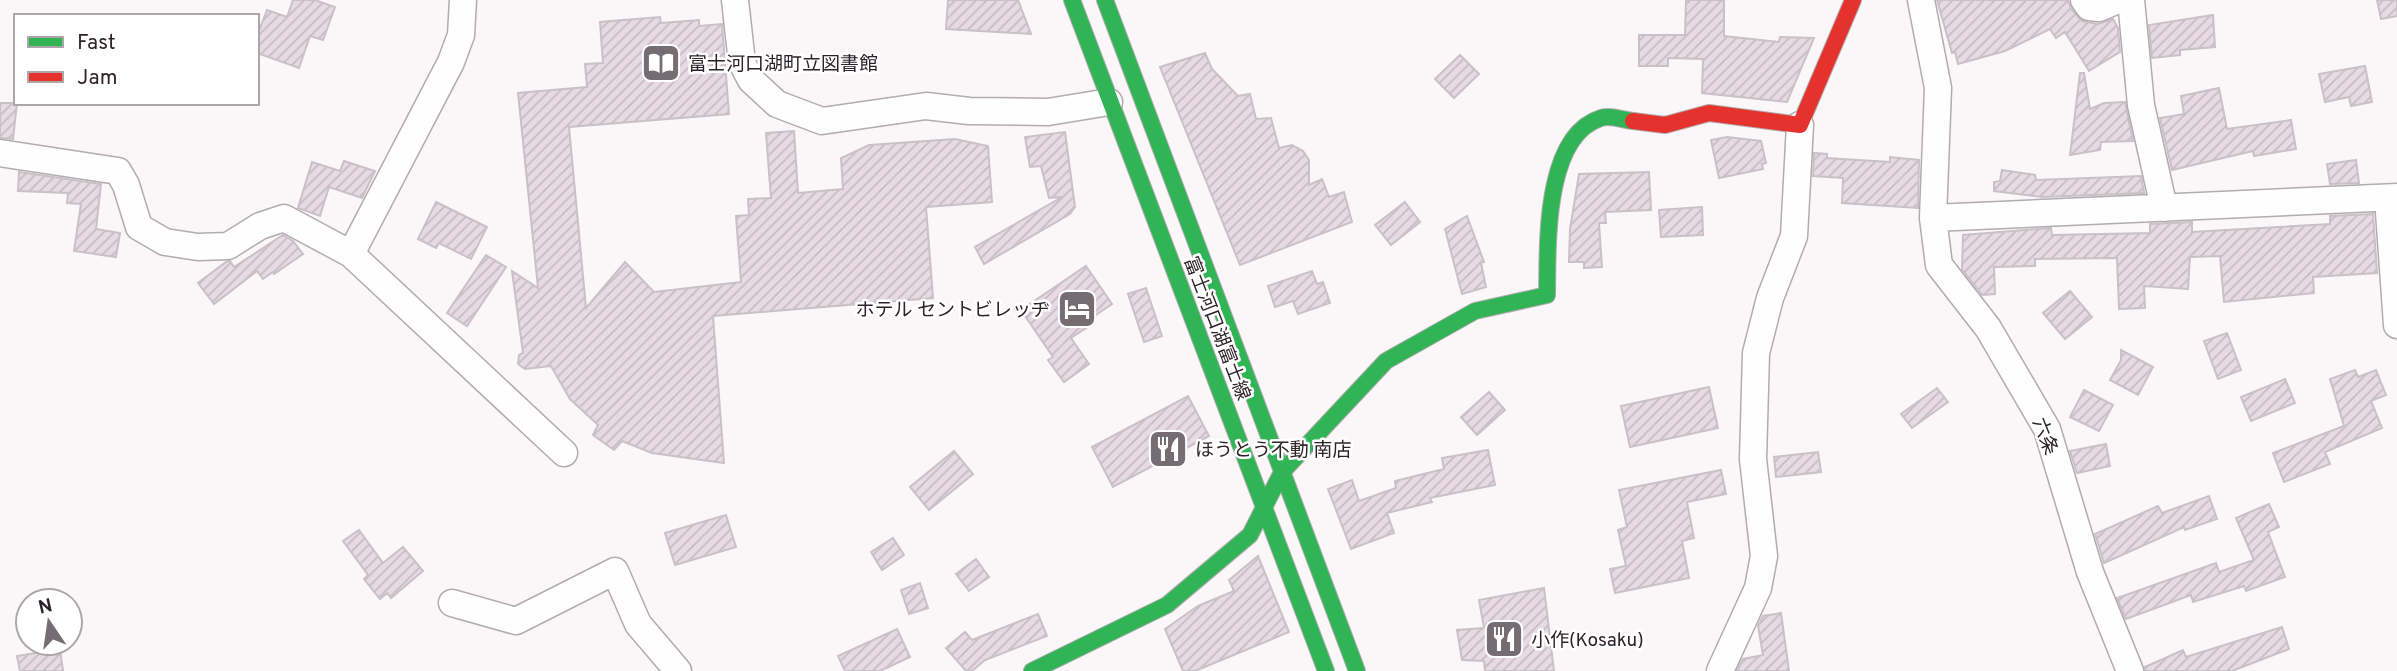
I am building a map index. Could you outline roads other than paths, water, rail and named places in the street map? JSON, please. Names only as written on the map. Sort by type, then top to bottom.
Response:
[{"type":"main road","name":"富士河口湖富士線","points":[[1072,0],[1326,671]]},
{"type":"main road","name":"富士河口湖富士線","points":[[1105,0],[1357,671]]},
{"type":"main road","points":[[1032,671],[1167,605],[1250,535],[1282,472],[1386,361],[1475,311],[1546,296],[1549,229],[1557,173],[1567,149],[1583,129],[1602,117],[1665,125],[1709,113],[1800,125],[1853,0]]},
{"type":"street","points":[[351,254],[451,62],[461,35],[463,0]]},
{"type":"street","points":[[735,0],[742,63],[751,80],[777,104],[822,121],[926,106],[969,111],[1048,111],[1109,102]]},
{"type":"street","name":"六条","points":[[1921,0],[1938,88],[1933,218],[1938,265],[1988,328],[2047,429],[2090,572],[2130,671]]},
{"type":"street","points":[[2084,0],[2088,7],[2099,8],[2118,0]]},
{"type":"street","points":[[2131,0],[2141,105],[2164,208]]},
{"type":"street","points":[[1720,671],[1758,589],[1765,556],[1753,459],[1756,353],[1770,298],[1794,236],[1800,125]]},
{"type":"street","points":[[0,153],[118,171],[126,185],[139,227],[165,242],[198,247],[229,246],[260,226],[284,218],[351,254],[564,453]]},
{"type":"street","points":[[1933,218],[2393,197],[2397,325]]},
{"type":"street","points":[[452,603],[516,621],[615,571],[638,625],[678,671]]},
{"type":"place","name":"富士河口湖町立図書館","points":[[661,63]]},
{"type":"place","name":"ホテル セントビレッヂ","points":[[1077,309]]},
{"type":"place","name":"ほうとう不動 南店","points":[[1168,449]]},
{"type":"place","name":"小作(Kosaku)","points":[[1504,639]]}]
